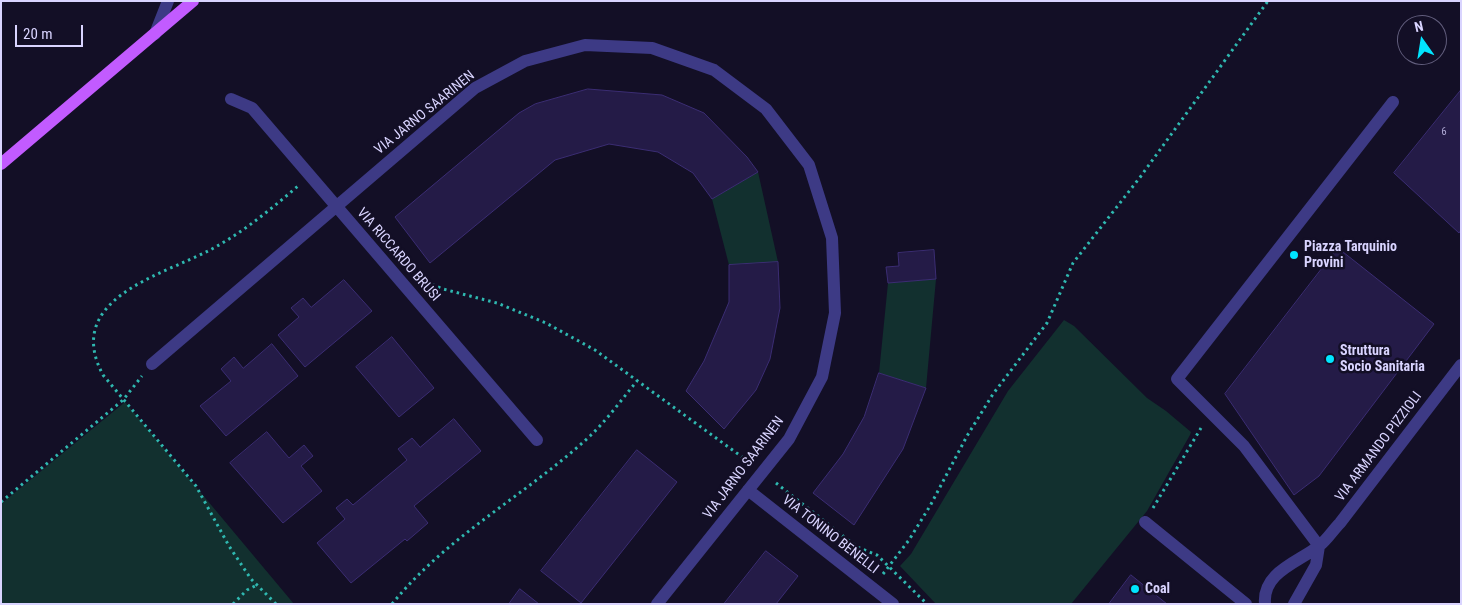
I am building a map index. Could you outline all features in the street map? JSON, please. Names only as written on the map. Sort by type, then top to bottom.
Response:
[{"type":"main road","points":[[1,164],[193,1]]},
{"type":"street","points":[[154,34],[168,1]]},
{"type":"street","name":"VIA JARNO SAARINEN","points":[[152,364],[475,88],[525,61],[585,45],[652,48],[714,70],[766,109],[809,165],[832,238],[835,313],[822,377],[789,439],[657,604]]},
{"type":"street","name":"VIA RICCARDO BRUSI","points":[[231,99],[252,108],[537,440]]},
{"type":"street","points":[[1319,546],[1244,446],[1178,379],[1393,102]]},
{"type":"street","name":"VIA ARMANDO PIZZIOLI","points":[[1265,604],[1264,598],[1269,582],[1290,564],[1319,546],[1340,523],[1461,365]]},
{"type":"street","name":"VIA TONINO BENELLI","points":[[748,490],[893,604]]},
{"type":"street","points":[[1145,522],[1246,604]]},
{"type":"street","name":"VIA ARMANDO PIZZIOLI","points":[[1294,604],[1316,566],[1319,546]]},
{"type":"path","points":[[872,587],[909,540],[930,506],[967,436],[993,394],[1047,323],[1073,263],[1141,176],[1268,1]]},
{"type":"path","points":[[276,604],[257,585],[229,546],[196,486],[103,375],[95,361],[92,345],[94,327],[104,310],[120,295],[144,280],[209,250],[261,217],[310,176]]},
{"type":"path","points":[[420,277],[443,290],[497,303],[546,323],[594,350],[763,472],[857,547],[877,555],[927,604]]},
{"type":"path","points":[[1,502],[124,400],[152,364]]},
{"type":"path","points":[[392,604],[409,583],[463,536],[590,435],[637,381]]},
{"type":"path","points":[[1145,522],[1211,412]]},
{"type":"path","points":[[233,604],[247,590],[257,585]]},
{"type":"green space","points":[[758,172],[778,262],[729,265],[712,199]]},
{"type":"green space","points":[[936,279],[926,388],[879,373],[888,283]]},
{"type":"green space","points":[[1064,320],[1074,326],[1147,398],[1191,432],[1190,435],[1147,511],[1071,604],[936,604],[900,566],[911,554],[1008,391]]},
{"type":"green space","points":[[125,402],[294,604],[1,604],[1,504]]},
{"type":"building","points":[[588,89],[662,95],[704,113],[747,157],[758,172],[712,199],[693,173],[658,152],[609,144],[555,160],[430,263],[395,217],[519,113],[535,104]]},
{"type":"building","points":[[1461,90],[1461,230],[1459,233],[1394,173]]},
{"type":"building","name":"Struttura Socio Sanitaria","points":[[1338,248],[1434,324],[1319,476],[1294,495],[1225,394]]},
{"type":"building","points":[[934,250],[936,279],[888,283],[886,267],[899,266],[898,253]]},
{"type":"building","points":[[778,262],[780,308],[770,359],[756,390],[724,429],[686,391],[704,361],[729,302],[729,265]]},
{"type":"building","points":[[344,280],[372,311],[305,367],[278,335],[299,317],[291,308],[303,298],[311,307]]},
{"type":"building","points":[[392,337],[434,388],[399,417],[356,367]]},
{"type":"building","points":[[272,344],[298,376],[226,436],[200,406],[231,381],[221,369],[234,357],[243,368]]},
{"type":"building","points":[[879,373],[926,388],[903,449],[854,525],[813,493],[843,454],[864,417]]},
{"type":"building","points":[[454,419],[481,451],[414,506],[428,523],[407,541],[405,539],[351,583],[317,543],[345,519],[336,508],[347,499],[353,505],[407,460],[398,449],[412,438],[420,447]]},
{"type":"building","points":[[267,432],[289,458],[304,445],[313,456],[301,466],[322,491],[283,523],[230,463]]},
{"type":"building","points":[[637,450],[677,482],[581,603],[541,571]]},
{"type":"building","points":[[766,551],[798,576],[776,604],[724,604]]},
{"type":"building","name":"Coal","points":[[1131,575],[1167,604],[1109,604]]},
{"type":"building","points":[[520,589],[539,604],[509,604]]},
{"type":"place","name":"Piazza Tarquinio Provini","points":[[1294,255]]},
{"type":"place","name":"Struttura Socio Sanitaria","points":[[1330,359]]},
{"type":"place","name":"Coal","points":[[1135,589]]}]
